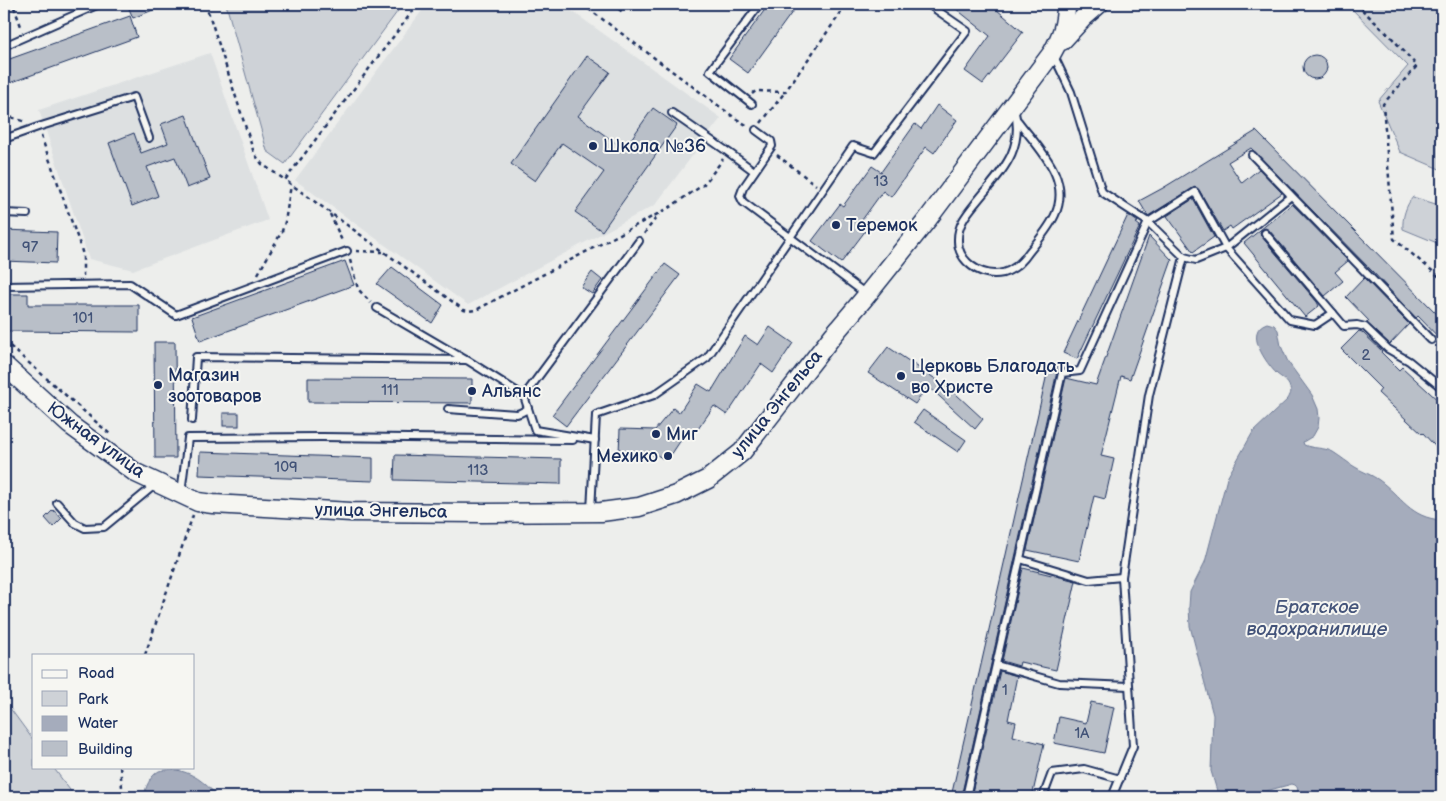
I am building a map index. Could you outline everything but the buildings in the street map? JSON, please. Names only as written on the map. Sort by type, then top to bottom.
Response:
[{"type":"street","name":"улица Энгельса","points":[[198,502],[351,512],[601,512],[639,507],[676,495],[708,478],[742,452],[834,334],[1015,113],[1062,35],[1066,19],[1066,4]]},
{"type":"street","points":[[1052,53],[1084,17],[1099,4]]},
{"type":"street","name":"Южная улица","points":[[4,365],[70,425],[136,473],[198,502]]},
{"type":"lane","points":[[4,46],[97,4]]},
{"type":"lane","points":[[752,104],[710,72],[760,4]]},
{"type":"lane","points":[[591,512],[596,415],[654,395],[708,358],[853,146],[874,153],[967,31],[928,4]]},
{"type":"lane","points":[[1052,53],[1071,92],[1102,192],[1148,222],[1184,257],[1196,260],[1226,248],[1291,196]]},
{"type":"lane","points":[[4,139],[134,97],[149,138]]},
{"type":"lane","points":[[672,113],[754,171]]},
{"type":"lane","points":[[1015,113],[1051,164],[1060,188],[1060,202],[1045,232],[1026,257],[1014,268],[1003,273],[992,274],[981,271],[969,264],[961,256],[958,235],[960,225],[966,215],[1007,163],[1015,148],[1018,135],[1015,113]]},
{"type":"lane","points":[[756,130],[771,141],[772,146],[742,188],[740,196],[743,202],[867,295]]},
{"type":"lane","points":[[1252,155],[1431,340]]},
{"type":"lane","points":[[966,797],[1062,373],[1080,371],[1148,222],[1195,192],[1226,248],[1290,320],[1315,325],[1333,312]]},
{"type":"lane","points":[[4,213],[27,214]]},
{"type":"lane","points":[[1265,233],[1344,326],[1358,325],[1364,327],[1388,350],[1409,361],[1442,388]]},
{"type":"lane","points":[[524,396],[639,241]]},
{"type":"lane","points":[[4,286],[130,284],[176,315],[347,251]]},
{"type":"lane","points":[[1112,797],[1134,746],[1122,577],[1149,395],[1184,257]]},
{"type":"lane","points":[[377,308],[467,360],[524,396],[535,430],[594,440]]},
{"type":"lane","points":[[192,420],[196,357],[467,360]]},
{"type":"lane","points":[[448,409],[517,414],[528,409]]},
{"type":"lane","points":[[181,494],[188,438],[594,440]]},
{"type":"lane","points":[[57,503],[75,523],[86,528],[104,527],[157,483]]},
{"type":"lane","points":[[1020,559],[1089,580],[1122,577]]},
{"type":"lane","points":[[996,665],[1059,683],[1129,686]]},
{"type":"lane","points":[[1043,797],[1052,773],[1084,769],[1120,779]]},
{"type":"path","points":[[7,4],[14,7],[25,37]]},
{"type":"path","points":[[204,4],[209,14],[254,154],[262,164],[464,310],[476,310],[660,213],[703,185],[728,152]]},
{"type":"path","points":[[285,180],[418,4]]},
{"type":"path","points":[[582,4],[735,118],[756,130],[847,4]]},
{"type":"path","points":[[612,4],[624,13]]},
{"type":"path","points":[[1356,4],[1392,38],[1417,66],[1383,104],[1394,239],[1442,279]]},
{"type":"path","points":[[752,104],[752,94],[756,91],[784,92]]},
{"type":"path","points":[[4,115],[38,127],[80,245],[84,285]]},
{"type":"path","points":[[770,150],[822,189]]},
{"type":"path","points":[[252,287],[286,222],[291,184]]},
{"type":"path","points":[[329,212],[347,251],[358,289],[377,308]]},
{"type":"path","points":[[639,241],[660,213]]},
{"type":"path","points":[[347,251],[384,252]]},
{"type":"path","points":[[4,341],[117,440]]},
{"type":"path","points":[[144,654],[198,502]]},
{"type":"path","points":[[120,768],[123,797]]},
{"type":"shaded area","points":[[427,4],[562,4],[721,118],[655,205],[468,305],[295,180]]},
{"type":"shaded area","points":[[210,53],[268,220],[133,270],[89,259],[39,110]]},
{"type":"green space","points":[[226,4],[403,4],[285,164],[267,151]]},
{"type":"green space","points":[[1347,4],[1442,4],[1442,170],[1400,152],[1378,101],[1408,66]]},
{"type":"green space","points":[[1413,197],[1442,206],[1442,245],[1403,229],[1405,212]]},
{"type":"green space","points":[[4,700],[32,738],[32,768],[54,768],[75,797],[4,797]]},
{"type":"water","name":"Братское водохранилище","points":[[1267,323],[1274,325],[1278,330],[1281,346],[1288,362],[1312,395],[1318,409],[1318,427],[1313,436],[1303,442],[1304,445],[1333,452],[1379,480],[1414,511],[1442,520],[1442,797],[1295,797],[1298,789],[1292,784],[1244,797],[1225,797],[1217,791],[1211,771],[1213,715],[1190,626],[1190,592],[1205,562],[1227,478],[1253,432],[1288,399],[1290,394],[1291,389],[1288,383],[1272,369],[1259,347],[1257,333],[1260,327]]},
{"type":"water","points":[[172,769],[198,778],[219,797],[144,797],[147,786],[153,776],[159,771]]},
{"type":"place","name":"Школа №36","points":[[593,146]]},
{"type":"place","name":"Теремок","points":[[836,225]]},
{"type":"place","name":"Церковь Благодать во Христе","points":[[901,376]]},
{"type":"place","name":"Магазин зоотоваров","points":[[158,385]]},
{"type":"place","name":"Альянс","points":[[472,391]]},
{"type":"place","name":"Миг","points":[[656,434]]},
{"type":"place","name":"Мехико","points":[[668,456]]}]
